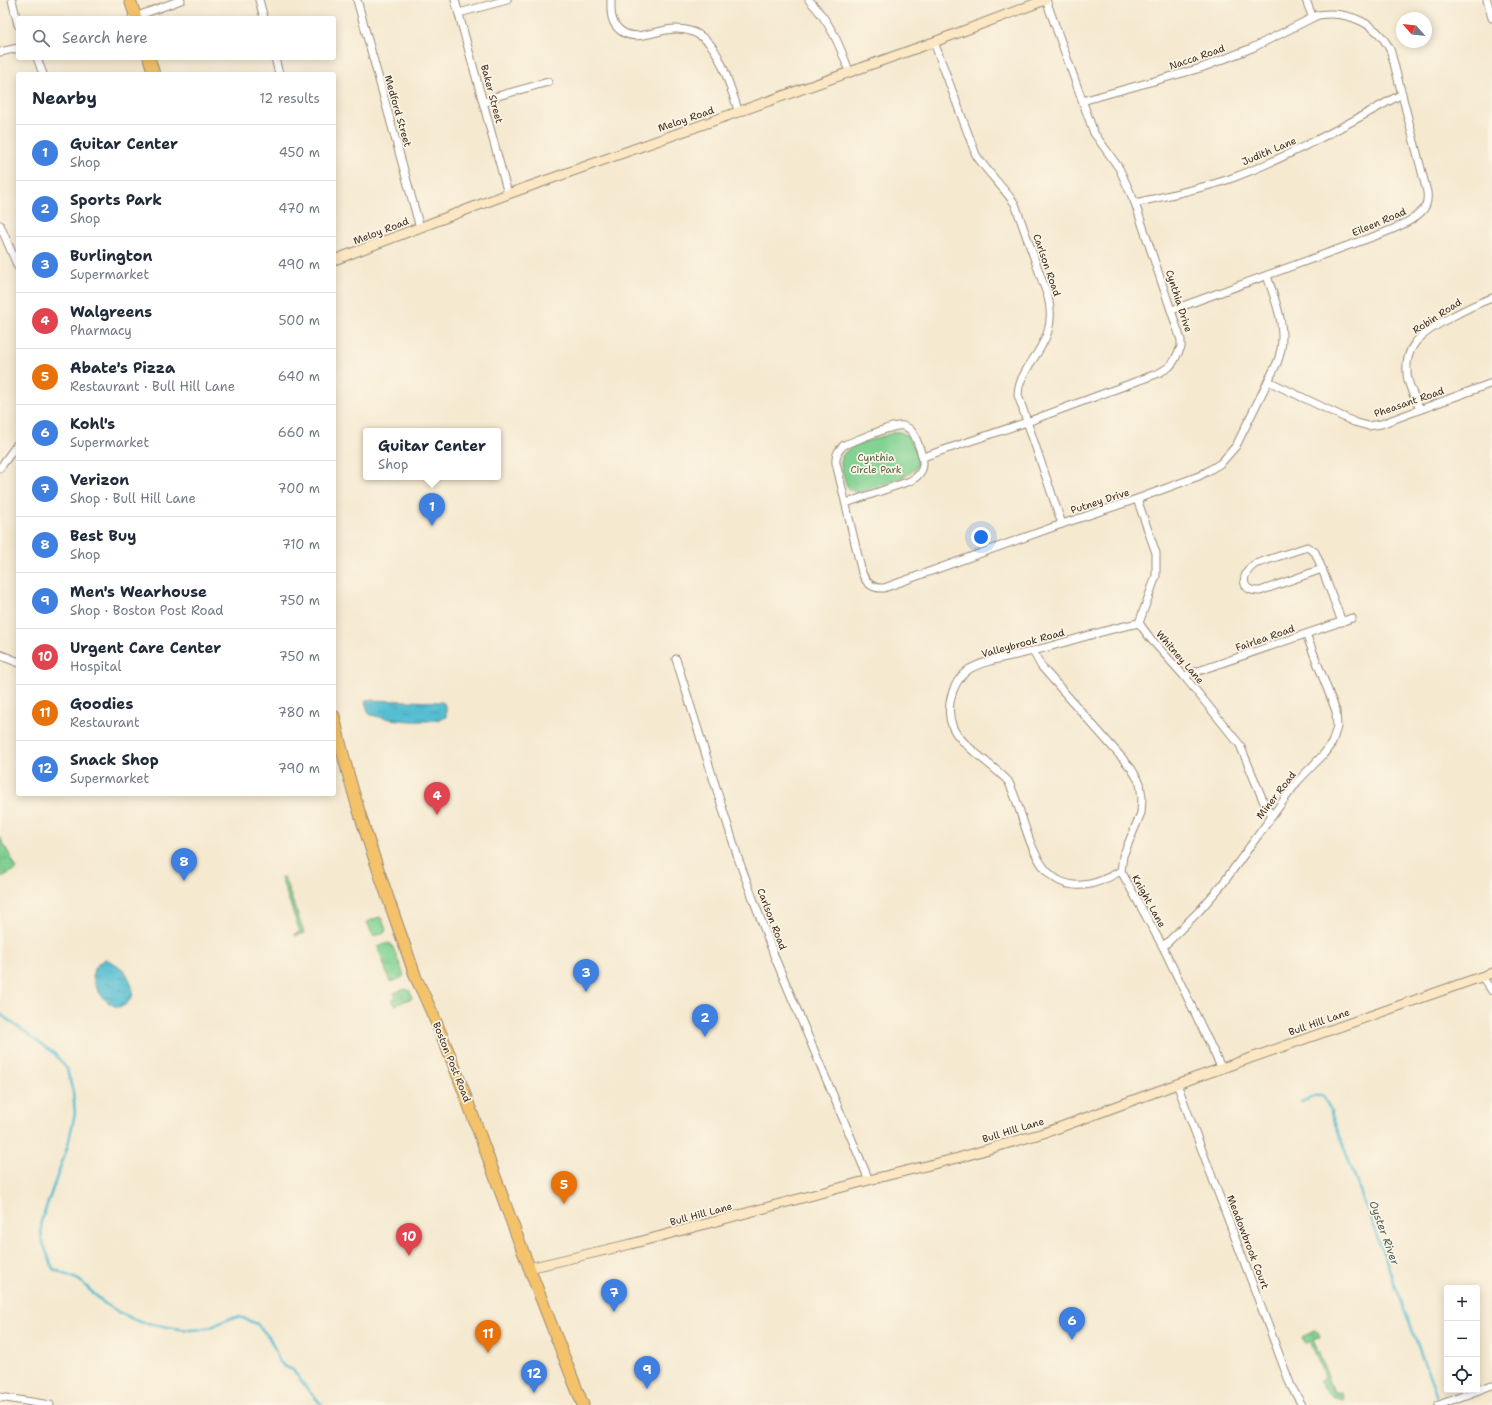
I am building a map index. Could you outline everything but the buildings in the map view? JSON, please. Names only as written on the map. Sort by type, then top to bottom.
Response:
[{"type":"main road","points":[[130,0],[134,16]]},
{"type":"main road","name":"Meloy Road","points":[[336,259],[508,194],[934,42],[1046,0]]},
{"type":"main road","points":[[150,60],[153,72]]},
{"type":"main road","name":"Boston Post Road","points":[[336,725],[368,842],[416,978],[460,1079],[529,1268],[583,1405]]},
{"type":"main road","name":"Bull Hill Lane","points":[[529,1268],[631,1244],[869,1180],[958,1158],[1050,1131],[1177,1084],[1492,973]]},
{"type":"street","points":[[12,0],[16,17]]},
{"type":"street","points":[[139,16],[181,0]]},
{"type":"street","points":[[259,0],[263,16]]},
{"type":"street","name":"Medford Street","points":[[357,0],[420,228]]},
{"type":"street","name":"Baker Street","points":[[455,0],[508,194]]},
{"type":"street","points":[[459,13],[507,0]]},
{"type":"street","points":[[611,0],[611,17],[616,26],[624,33],[636,36],[677,29],[692,31],[706,40],[717,54],[739,112]]},
{"type":"street","points":[[809,0],[830,26],[838,41],[849,72]]},
{"type":"street","name":"Cynthia Drive","points":[[923,457],[1027,422],[1159,373],[1169,367],[1174,361],[1181,346],[1181,340],[1172,310],[1135,203],[1119,168],[1094,133],[1046,0]]},
{"type":"street","points":[[1306,0],[1312,16]]},
{"type":"street","points":[[1487,0],[1492,18]]},
{"type":"street","name":"Eileen Road","points":[[1172,310],[1393,229],[1412,219],[1422,211],[1426,205],[1427,192],[1391,52],[1384,39],[1376,30],[1365,22],[1344,15],[1324,14],[1312,16]]},
{"type":"street","name":"Nacca Road","points":[[1082,101],[1201,68],[1252,48],[1312,16]]},
{"type":"street","name":"Carlson Road","points":[[934,42],[976,155],[986,170],[1006,191],[1015,204],[1048,297],[1051,310],[1050,323],[1044,344],[1022,376],[1018,388],[1018,396],[1062,524]]},
{"type":"street","points":[[0,52],[16,48]]},
{"type":"street","points":[[38,60],[42,72]]},
{"type":"street","points":[[276,60],[278,72]]},
{"type":"street","points":[[484,103],[498,96],[548,82]]},
{"type":"street","name":"Judith Lane","points":[[1135,203],[1183,192],[1235,177],[1314,142],[1402,94]]},
{"type":"street","points":[[0,225],[16,262]]},
{"type":"street","name":"Putney Drive","points":[[923,457],[914,434],[910,429],[901,426],[889,428],[844,445],[837,452],[835,458],[862,573],[870,585],[878,588],[884,588],[1199,476],[1221,463],[1240,439],[1279,357],[1282,340],[1280,314],[1267,276]]},
{"type":"street","name":"Robin Road","points":[[1420,410],[1407,374],[1408,357],[1415,342],[1420,337],[1451,317],[1477,303],[1492,298]]},
{"type":"street","name":"Pheasant Road","points":[[1268,381],[1354,422],[1368,426],[1381,424],[1492,383]]},
{"type":"street","points":[[0,468],[16,446]]},
{"type":"street","points":[[846,504],[913,480],[921,470],[923,457]]},
{"type":"street","points":[[1136,499],[1156,553],[1156,576],[1139,623]]},
{"type":"street","points":[[1322,570],[1260,591],[1249,590],[1244,579],[1248,569],[1255,564],[1307,547],[1315,552],[1322,570],[1342,622]]},
{"type":"street","name":"Fairlea Road","points":[[1184,676],[1352,618]]},
{"type":"street","name":"Valleybrook Road","points":[[1121,871],[1101,881],[1091,884],[1076,885],[1062,881],[1049,874],[1037,858],[1008,780],[958,736],[951,722],[950,705],[952,694],[960,678],[968,670],[980,664],[1033,652],[1119,627],[1139,623]]},
{"type":"street","name":"Whitney Lane","points":[[1139,623],[1240,745],[1265,805],[1272,816]]},
{"type":"street","name":"Miner Road","points":[[1163,947],[1200,911],[1221,886],[1297,782],[1323,755],[1332,744],[1336,736],[1336,711],[1306,634]]},
{"type":"street","name":"Knight Lane","points":[[1033,652],[1041,666],[1131,768],[1140,783],[1142,798],[1141,813],[1123,856],[1121,871],[1163,947],[1222,1069]]},
{"type":"street","points":[[0,655],[16,661]]},
{"type":"street","name":"Carlson Road","points":[[676,659],[738,858],[775,958],[869,1180]]},
{"type":"street","points":[[1482,977],[1492,992]]},
{"type":"street","name":"Meadowbrook Court","points":[[1177,1084],[1291,1386],[1302,1405]]},
{"type":"street","points":[[1439,1405],[1492,1385]]},
{"type":"street","points":[[0,1397],[50,1405]]},
{"type":"green space","name":"Cynthia Circle Park","points":[[894,432],[906,435],[910,440],[917,457],[917,466],[914,470],[901,478],[861,492],[851,490],[846,484],[841,466],[841,460],[845,452],[857,445]]},
{"type":"green space","points":[[0,837],[17,869],[0,878]]},
{"type":"green space","points":[[284,877],[304,933],[295,936],[294,934],[300,932],[281,878]]},
{"type":"green space","points":[[379,917],[382,919],[386,930],[384,933],[373,936],[367,922]]},
{"type":"green space","points":[[388,943],[392,945],[404,975],[402,978],[390,982],[378,947]]},
{"type":"green space","points":[[405,989],[410,991],[412,998],[395,1005],[392,1000],[396,999],[394,993]]},
{"type":"green space","points":[[1314,1331],[1318,1332],[1320,1337],[1313,1339],[1334,1392],[1341,1392],[1343,1397],[1342,1400],[1333,1397],[1319,1382],[1325,1378],[1310,1341],[1304,1342],[1302,1337]]},
{"type":"water","points":[[367,700],[441,702],[444,703],[446,709],[446,717],[429,721],[408,721],[376,716],[369,714],[365,702]]},
{"type":"water","points":[[106,959],[123,969],[128,976],[133,991],[132,996],[125,1005],[119,1007],[114,1006],[104,998],[96,986],[93,974],[94,969],[99,963]]},
{"type":"waterway","points":[[0,1014],[55,1054],[67,1069],[73,1092],[75,1113],[68,1145],[41,1222],[42,1240],[53,1269],[79,1280],[104,1303],[124,1315],[140,1322],[191,1330],[209,1328],[231,1318],[240,1317],[257,1324],[269,1337],[275,1349],[278,1360],[284,1366],[293,1370],[308,1390],[322,1405]]},
{"type":"waterway","name":"Oyster River","points":[[1301,1102],[1315,1096],[1323,1096],[1328,1105],[1437,1397]]},
{"type":"place","name":"Guitar Center","points":[[432,526]]},
{"type":"place","name":"Walgreens","points":[[437,815]]},
{"type":"place","name":"Best Buy","points":[[184,881]]},
{"type":"place","name":"Burlington","points":[[586,992]]},
{"type":"place","name":"Sports Park","points":[[705,1037]]},
{"type":"place","name":"Abate's Pizza","points":[[564,1204]]},
{"type":"place","name":"Urgent Care Center","points":[[409,1256]]},
{"type":"place","name":"Verizon","points":[[614,1312]]},
{"type":"place","name":"Kohl's","points":[[1072,1340]]},
{"type":"place","name":"Goodies","points":[[488,1353]]},
{"type":"place","name":"Men's Wearhouse","points":[[647,1389]]},
{"type":"place","name":"Snack Shop","points":[[534,1393]]}]
